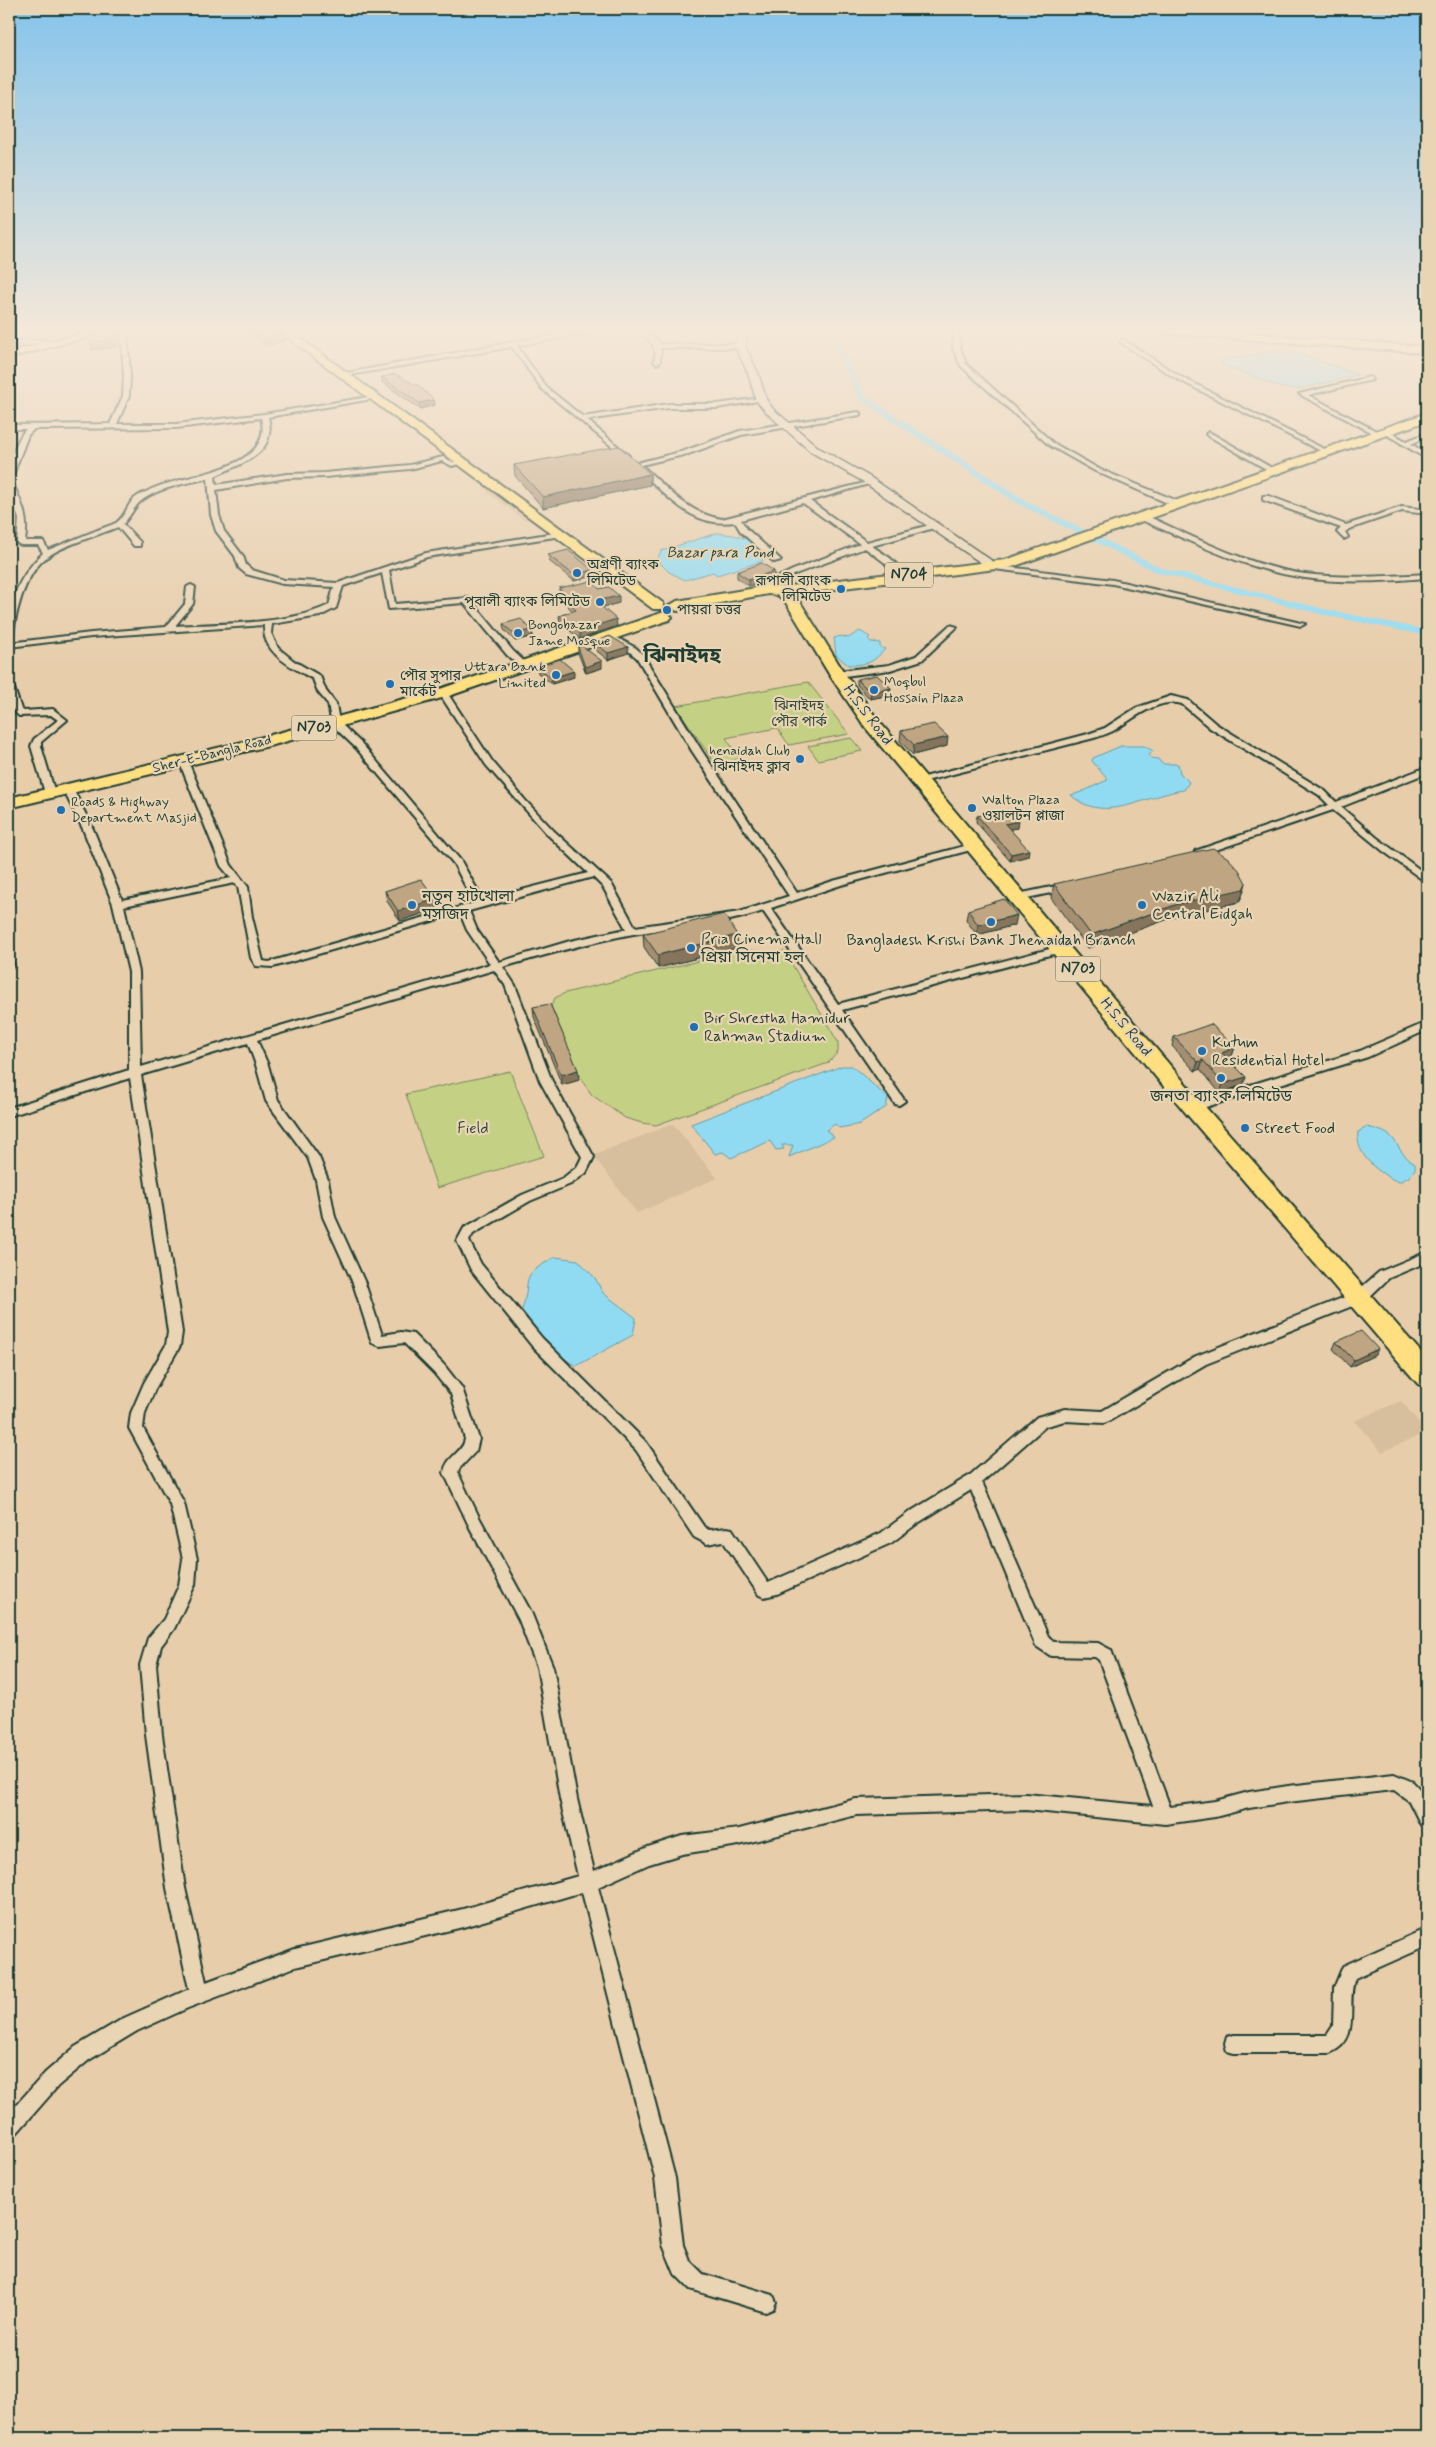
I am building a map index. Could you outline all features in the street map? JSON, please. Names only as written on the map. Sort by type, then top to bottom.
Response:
[{"type":"highway","name":"N704","points":[[780,591],[902,575],[994,567],[1275,472],[1350,444]]},
{"type":"highway","name":"N703","points":[[666,610],[768,590],[780,591]]},
{"type":"highway","name":"H.S.S Road","points":[[780,591],[795,603],[837,674],[871,723],[1193,1107],[1360,1298],[1427,1378]]},
{"type":"highway","name":"Sher-E-Bangla Road","points":[[9,803],[335,723],[443,693],[612,635],[666,610]]},
{"type":"main road","points":[[439,444],[666,610]]},
{"type":"main road","points":[[445,444],[666,610]]},
{"type":"street","points":[[9,475],[21,444]]},
{"type":"street","points":[[9,633],[10,618],[30,569],[47,553],[119,524],[129,514],[135,502],[152,490],[211,475],[255,453],[263,444]]},
{"type":"street","points":[[613,444],[664,491],[702,519],[720,523],[870,482]]},
{"type":"street","points":[[636,464],[686,452],[708,444]]},
{"type":"street","points":[[809,444],[870,482],[994,567],[1113,582],[1301,624]]},
{"type":"street","points":[[1053,444],[1098,470],[1177,504]]},
{"type":"street","points":[[1227,444],[1275,472]]},
{"type":"street","points":[[1311,444],[1327,452]]},
{"type":"street","points":[[1406,444],[1427,457]]},
{"type":"street","points":[[213,488],[287,476],[324,475],[410,466],[443,459],[454,464],[463,462]]},
{"type":"street","points":[[211,475],[220,531],[239,556],[242,566],[249,572],[283,582],[339,585],[426,555],[561,534]]},
{"type":"street","points":[[9,484],[21,505],[24,523],[21,543],[40,543],[47,553]]},
{"type":"street","points":[[1266,498],[1346,527]]},
{"type":"street","points":[[805,501],[887,560],[902,575]]},
{"type":"street","points":[[1344,537],[1341,532],[1346,527],[1402,509],[1427,512]]},
{"type":"street","points":[[1140,517],[1219,551],[1287,574],[1365,579],[1427,576]]},
{"type":"street","points":[[737,519],[744,530],[777,560]]},
{"type":"street","points":[[119,524],[137,544]]},
{"type":"street","points":[[752,593],[771,582],[866,544],[934,525]]},
{"type":"street","points":[[385,569],[392,607],[466,600],[510,653],[524,666]]},
{"type":"street","points":[[9,644],[91,635],[268,622],[317,614],[334,606],[339,585]]},
{"type":"street","points":[[169,629],[189,604],[191,587]]},
{"type":"street","points":[[268,622],[268,636],[275,649],[294,666],[317,678],[322,692],[332,704],[335,723],[359,746],[458,863],[480,904]]},
{"type":"street","points":[[837,674],[890,667],[919,658],[953,627]]},
{"type":"street","points":[[612,635],[640,657],[697,751],[795,897]]},
{"type":"street","points":[[9,685],[17,710],[22,714],[53,712],[63,720],[37,741],[36,746],[50,793]]},
{"type":"street","points":[[443,693],[489,763],[540,822],[612,893],[632,931]]},
{"type":"street","points":[[918,780],[1091,736],[1108,730],[1139,710],[1171,699],[1184,702],[1213,726],[1322,793],[1334,806],[1427,880]]},
{"type":"street","points":[[184,760],[223,861],[243,887],[256,958],[260,964],[264,965],[594,874]]},
{"type":"street","points":[[1191,856],[1238,842],[1427,770]]},
{"type":"street","points":[[68,789],[88,829],[118,904],[134,972],[135,1072],[175,1332],[173,1346],[149,1387],[138,1413],[136,1428],[177,1503],[190,1559],[187,1585],[169,1624],[154,1643],[148,1664],[154,1734],[176,1888],[199,1994]]},
{"type":"street","points":[[9,1112],[135,1072],[574,943],[632,931],[720,919],[766,908],[837,883],[975,846]]},
{"type":"street","points":[[118,904],[237,880]]},
{"type":"street","points":[[1018,897],[1081,884]]},
{"type":"street","points":[[766,908],[899,1101]]},
{"type":"street","points":[[462,909],[472,930],[510,985],[554,1100],[586,1150],[588,1157],[582,1170],[567,1181],[526,1198],[468,1231],[463,1241],[476,1267],[538,1342],[641,1446],[699,1532],[707,1537],[727,1534],[732,1539],[756,1581],[764,1590],[772,1589],[886,1538],[913,1518],[974,1480],[1042,1421],[1065,1415],[1104,1417],[1201,1360],[1360,1298],[1384,1275],[1427,1257]]},
{"type":"street","points":[[835,1008],[1061,949]]},
{"type":"street","points":[[1193,1107],[1364,1054],[1427,1026]]},
{"type":"street","points":[[251,1038],[262,1065],[272,1101],[313,1157],[322,1180],[329,1217],[360,1283],[377,1338],[380,1341],[401,1337],[408,1338],[439,1369],[457,1392],[472,1439],[471,1447],[452,1466],[450,1473],[468,1514],[496,1558],[524,1615],[545,1667],[563,1774],[588,1882],[665,2178],[673,2245],[682,2267],[697,2282],[766,2302]]},
{"type":"street","points":[[974,1480],[1042,1640],[1051,1649],[1098,1650],[1104,1655],[1166,1816]]},
{"type":"street","points":[[9,2127],[67,2066],[131,2025],[199,1994],[294,1958],[463,1918],[588,1882],[648,1856],[682,1845],[739,1837],[856,1807],[1026,1802],[1166,1816],[1215,1809],[1249,1800],[1288,1794],[1394,1782],[1410,1788],[1419,1801],[1427,1819]]},
{"type":"street","points":[[1234,2044],[1330,2044],[1338,2039],[1343,2029],[1344,1986],[1349,1972],[1427,1937]]},
{"type":"shaded area","points":[[496,488],[536,517],[524,520],[485,491]]},
{"type":"shaded area","points":[[673,1124],[717,1178],[637,1213],[593,1155]]},
{"type":"shaded area","points":[[1401,1401],[1427,1432],[1382,1452],[1354,1421]]},
{"type":"green space","name":"ঝিনাইদহ পৌর পার্ক","points":[[808,682],[849,734],[789,745],[777,728],[726,738],[740,759],[715,764],[676,706]]},
{"type":"green space","points":[[851,738],[862,751],[818,760],[808,746]]},
{"type":"green space","name":"Bir Shrestha Hamidur Rahman Stadium","points":[[744,950],[784,951],[838,1042],[838,1052],[828,1063],[656,1125],[625,1118],[592,1095],[582,1081],[551,1006],[555,998],[565,993]]},
{"type":"green space","name":"Field","points":[[510,1071],[544,1156],[437,1188],[406,1094]]},
{"type":"water","name":"Bazar para Pond","points":[[717,533],[746,539],[757,547],[763,561],[717,575],[713,572],[685,580],[669,572],[657,560],[661,551]]},
{"type":"water","points":[[860,631],[870,637],[868,639],[871,642],[880,643],[880,647],[885,649],[869,662],[848,665],[836,655],[834,638],[841,636],[848,638]]},
{"type":"water","points":[[1121,746],[1144,746],[1153,751],[1149,755],[1151,758],[1158,759],[1162,764],[1178,764],[1180,773],[1189,782],[1184,790],[1112,808],[1098,808],[1084,804],[1071,795],[1108,780],[1092,761],[1093,758]]},
{"type":"water","points":[[842,1066],[852,1066],[888,1098],[886,1107],[860,1124],[839,1128],[835,1124],[826,1130],[834,1137],[789,1157],[793,1145],[782,1145],[784,1149],[776,1150],[770,1141],[731,1158],[723,1152],[715,1154],[691,1124]]},
{"type":"water","points":[[1367,1127],[1387,1134],[1396,1142],[1407,1158],[1415,1164],[1415,1169],[1409,1177],[1399,1182],[1376,1169],[1364,1156],[1358,1140],[1358,1132]]},
{"type":"water","points":[[555,1257],[578,1260],[595,1278],[603,1293],[636,1318],[633,1335],[576,1366],[552,1351],[522,1310],[528,1278],[535,1270]]},
{"type":"building","points":[[619,446],[650,474],[543,497],[514,465]]},
{"type":"building","points":[[568,550],[593,570],[574,575],[548,555]]},
{"type":"building","points":[[762,563],[774,571],[749,580],[737,572]]},
{"type":"building","points":[[592,581],[599,589],[609,587],[619,596],[595,601],[616,619],[580,631],[559,616],[576,610],[559,588]]},
{"type":"building","points":[[521,619],[532,630],[514,634],[503,624]]},
{"type":"building","points":[[610,636],[628,647],[608,653],[593,642]]},
{"type":"building","points":[[582,646],[602,661],[585,667],[578,647]]},
{"type":"building","points":[[560,659],[574,671],[552,678],[537,667]]},
{"type":"building","points":[[877,675],[891,688],[871,693],[857,679]]},
{"type":"building","points":[[934,724],[948,737],[914,745],[901,731]]},
{"type":"building","points":[[1008,810],[1018,821],[1005,824],[1029,850],[1011,854],[977,816]]},
{"type":"building","name":"Wazir Ali Central Eidgah","points":[[1213,848],[1228,858],[1239,870],[1246,883],[1243,889],[1175,905],[1091,935],[1054,884]]},
{"type":"building","points":[[421,879],[436,899],[398,911],[385,891]]},
{"type":"building","points":[[1004,899],[1017,915],[978,925],[968,910]]},
{"type":"building","points":[[724,914],[737,935],[658,955],[643,934]]},
{"type":"building","points":[[550,1004],[578,1070],[561,1075],[533,1007]]},
{"type":"building","points":[[1211,1024],[1235,1047],[1222,1053],[1246,1077],[1223,1084],[1203,1060],[1198,1062],[1174,1037]]},
{"type":"building","points":[[1361,1331],[1378,1349],[1354,1360],[1336,1342]]},
{"type":"waterway","points":[[934,444],[1023,503],[1159,570],[1324,612],[1427,633]]},
{"type":"place","name":"অগ্রণী ব্যাংক লিমিটেড","points":[[577,573]]},
{"type":"place","name":"রূপালী ব্যাংক লিমিটেড","points":[[841,589]]},
{"type":"place","name":"পূবালী ব্যাংক লিমিটেড","points":[[600,602]]},
{"type":"place","name":"পায়রা চত্তর","points":[[667,610]]},
{"type":"place","name":"Bongobazar Jame Mosque","points":[[518,633]]},
{"type":"place","name":"Uttara Bank Limited","points":[[556,675]]},
{"type":"place","name":"পৌর সুপার মার্কেট","points":[[390,684]]},
{"type":"place","name":"Moqbul Hossain Plaza","points":[[874,690]]},
{"type":"place","name":"henaidah Club ঝিনাইদহ ক্লাব","points":[[800,759]]},
{"type":"place","name":"Walton Plaza ওয়ালটন প্লাজা","points":[[972,808]]},
{"type":"place","name":"Roads & Highway Department Masjid","points":[[61,810]]},
{"type":"place","name":"নতুন হাটখোলা মসজিদ","points":[[412,905]]},
{"type":"place","name":"Wazir Ali Central Eidgah","points":[[1142,905]]},
{"type":"place","name":"Bangladesh Krishi Bank Jhenaidah Branch","points":[[991,922]]},
{"type":"place","name":"Pria Cinema Hall প্রিয়া সিনেমা হল","points":[[691,948]]},
{"type":"place","name":"Bir Shrestha Hamidur Rahman Stadium","points":[[694,1027]]},
{"type":"place","name":"Kutum Residential Hotel","points":[[1202,1051]]},
{"type":"place","name":"জনতা ব্যাংক লিমিটেড","points":[[1221,1078]]},
{"type":"place","name":"Street Food","points":[[1245,1128]]},
{"type":"district","name":"ঝিনাইদহ","points":[[682,656]]}]
